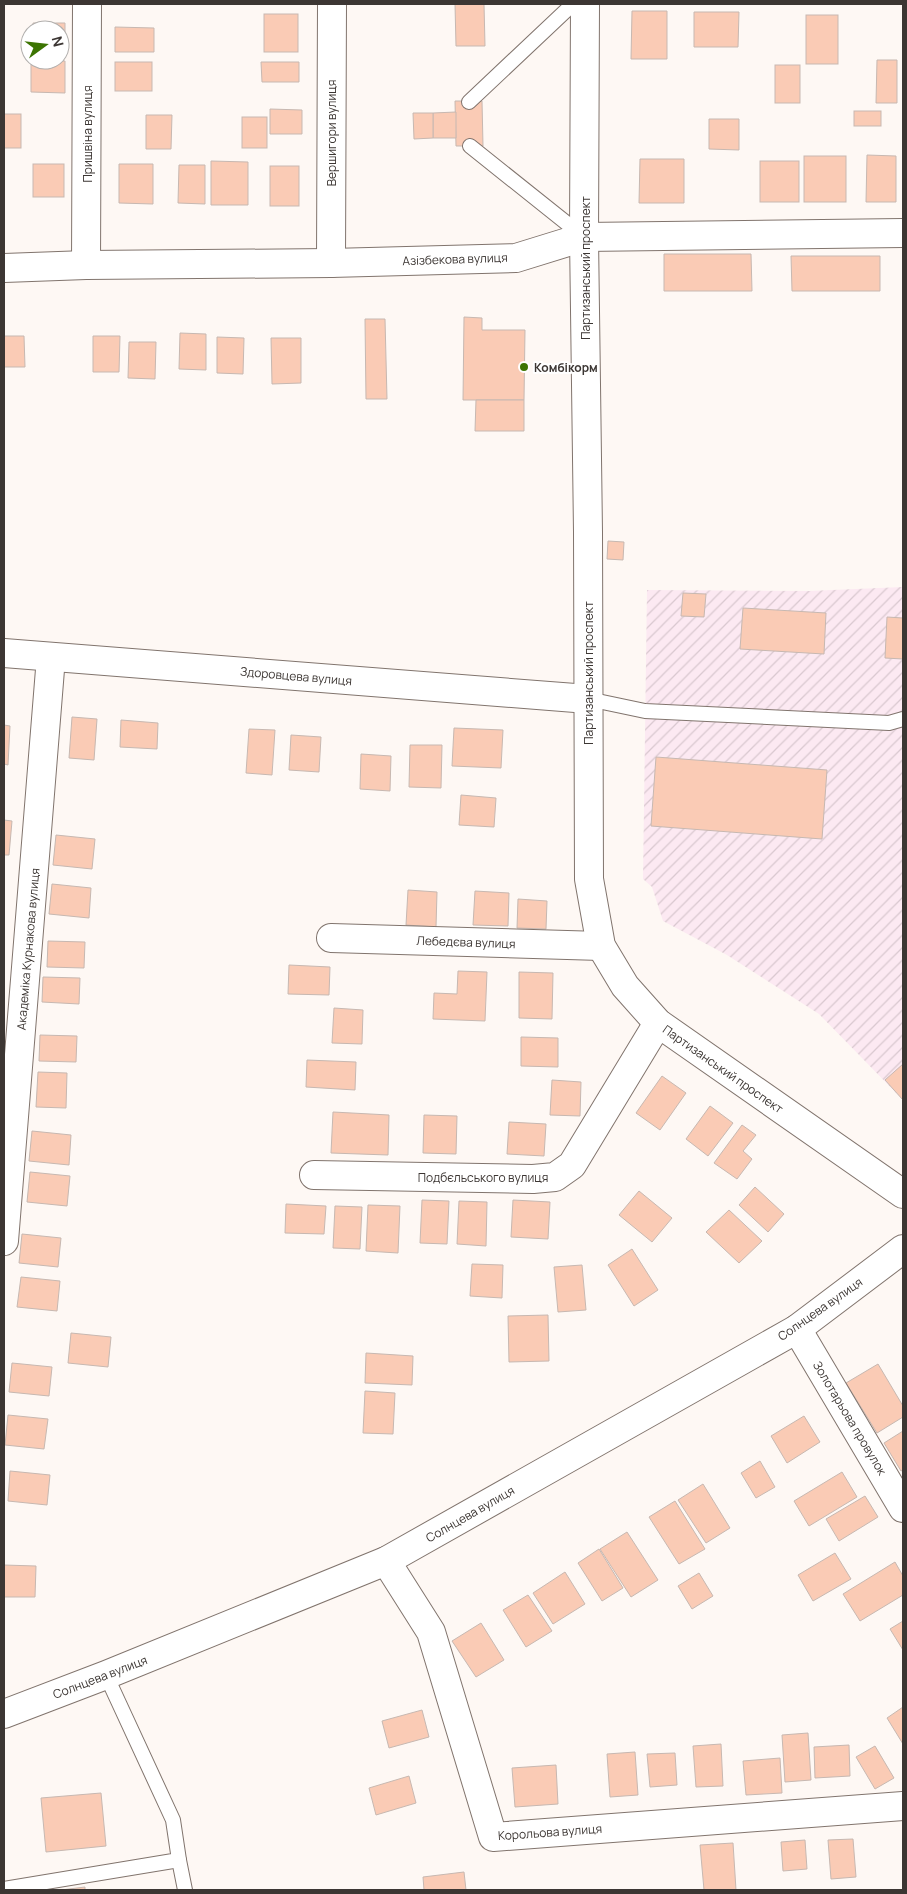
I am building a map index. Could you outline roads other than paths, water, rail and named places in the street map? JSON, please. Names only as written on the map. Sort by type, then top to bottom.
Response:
[{"type":"street","name":"Пришвіна вулиця","points":[[86,265],[87,4]]},
{"type":"street","name":"Вершигори вулиця","points":[[331,263],[332,4]]},
{"type":"street","name":"Партизанський проспект","points":[[585,4],[584,237],[588,532],[589,878],[601,946],[625,986],[658,1023],[903,1194]]},
{"type":"street","name":"Азізбекова вулиця","points":[[4,268],[516,258],[584,237],[903,233]]},
{"type":"street","name":"Здоровцева вулиця","points":[[4,653],[588,699]]},
{"type":"street","name":"Академіка Курнакова вулиця","points":[[4,1241],[51,657]]},
{"type":"street","name":"Лебедєва вулиця","points":[[331,938],[601,946]]},
{"type":"street","name":"Подбєльського вулиця","points":[[314,1175],[533,1179],[555,1177],[572,1165],[658,1023]]},
{"type":"street","name":"Солнцева вулиця","points":[[4,1714],[386,1562],[797,1329],[903,1249]]},
{"type":"street","name":"Золотарьова провулок","points":[[797,1329],[903,1508]]},
{"type":"street","name":"Корольова вулиця","points":[[386,1562],[431,1632],[494,1837],[903,1806]]},
{"type":"lane","points":[[469,102],[573,4]]},
{"type":"lane","points":[[470,146],[584,237]]},
{"type":"lane","points":[[588,699],[645,711],[889,723],[903,719]]},
{"type":"lane","points":[[106,1675],[173,1820],[185,1890]]},
{"type":"lane","points":[[4,1889],[179,1860]]},
{"type":"place","name":"Комбікорм","points":[[524,367]]}]
